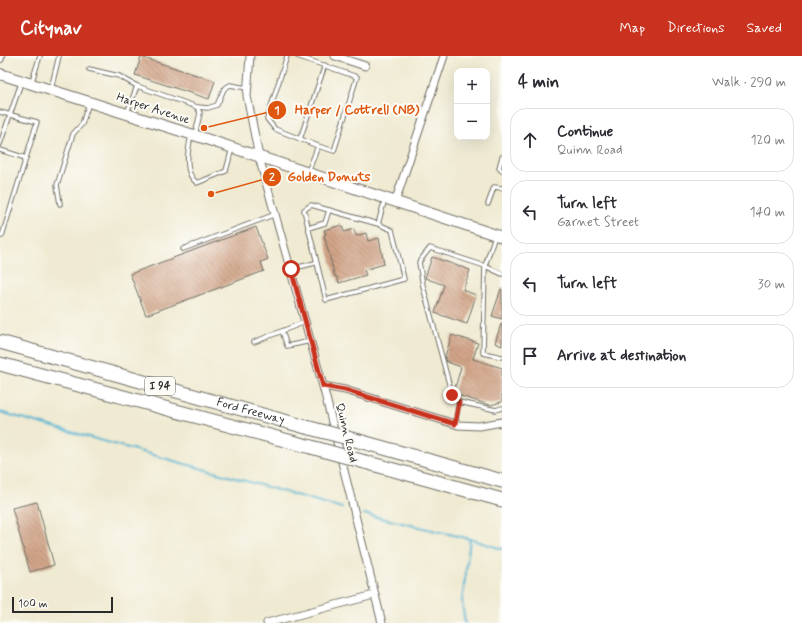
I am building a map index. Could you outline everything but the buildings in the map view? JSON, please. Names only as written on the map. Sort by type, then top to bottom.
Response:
[{"type":"highway","name":"Ford Freeway","points":[[0,342],[502,481]]},
{"type":"highway","name":"Ford Freeway","points":[[0,364],[311,447],[502,500]]},
{"type":"main road","name":"Harper Avenue","points":[[0,74],[259,156],[499,236]]},
{"type":"street","name":"Quinn Road","points":[[250,56],[247,88],[249,113],[259,156],[323,386],[382,623]]},
{"type":"street","points":[[335,56],[365,66]]},
{"type":"street","points":[[395,202],[444,56]]},
{"type":"street","points":[[323,386],[345,390],[455,424],[479,426],[502,422]]},
{"type":"street","points":[[267,623],[374,595]]},
{"type":"lane","points":[[0,144],[2,133],[10,114],[40,56]]},
{"type":"lane","points":[[50,90],[59,56]]},
{"type":"lane","points":[[287,56],[267,119],[275,129],[334,151],[357,77],[297,56]]},
{"type":"lane","points":[[300,139],[325,65]]},
{"type":"lane","points":[[89,69],[119,76],[137,86],[197,106],[208,108],[217,105],[224,90],[230,85],[247,88]]},
{"type":"lane","points":[[126,114],[137,86]]},
{"type":"lane","points":[[60,204],[57,185],[73,134],[82,124],[89,102]]},
{"type":"lane","points":[[197,106],[200,113],[186,158],[194,180],[197,183],[226,171],[232,148]]},
{"type":"lane","points":[[0,112],[37,122],[2,236],[0,236]]},
{"type":"lane","points":[[307,173],[318,146]]},
{"type":"lane","points":[[0,150],[26,158]]},
{"type":"lane","points":[[502,157],[499,168],[502,171]]},
{"type":"lane","points":[[488,204],[494,187],[502,188]]},
{"type":"lane","points":[[378,224],[385,198]]},
{"type":"lane","points":[[310,205],[329,210],[378,224],[392,230],[404,279],[326,300],[315,263],[304,210],[310,205]]},
{"type":"lane","points":[[308,228],[325,223],[329,210]]},
{"type":"lane","points":[[183,249],[276,214]]},
{"type":"lane","points":[[499,236],[485,266],[483,353],[502,357]]},
{"type":"lane","points":[[502,274],[485,266],[430,248],[419,262],[423,286],[452,395],[459,402],[496,410],[502,408]]},
{"type":"lane","points":[[291,269],[315,263]]},
{"type":"lane","points":[[254,342],[305,322]]},
{"type":"lane","points":[[282,331],[287,346],[311,341]]},
{"type":"lane","points":[[455,424],[459,402]]},
{"type":"waterway","points":[[0,412],[342,508]]},
{"type":"waterway","points":[[364,514],[470,539],[502,549]]},
{"type":"waterway","points":[[465,623],[462,602],[470,539]]},
{"type":"place","name":"Harper / Cottrell (NB)","points":[[204,128]]},
{"type":"place","name":"Golden Donuts","points":[[211,194]]},
{"type":"route","points":[[291,269],[323,386],[345,390],[455,424],[459,402],[452,395]]}]
